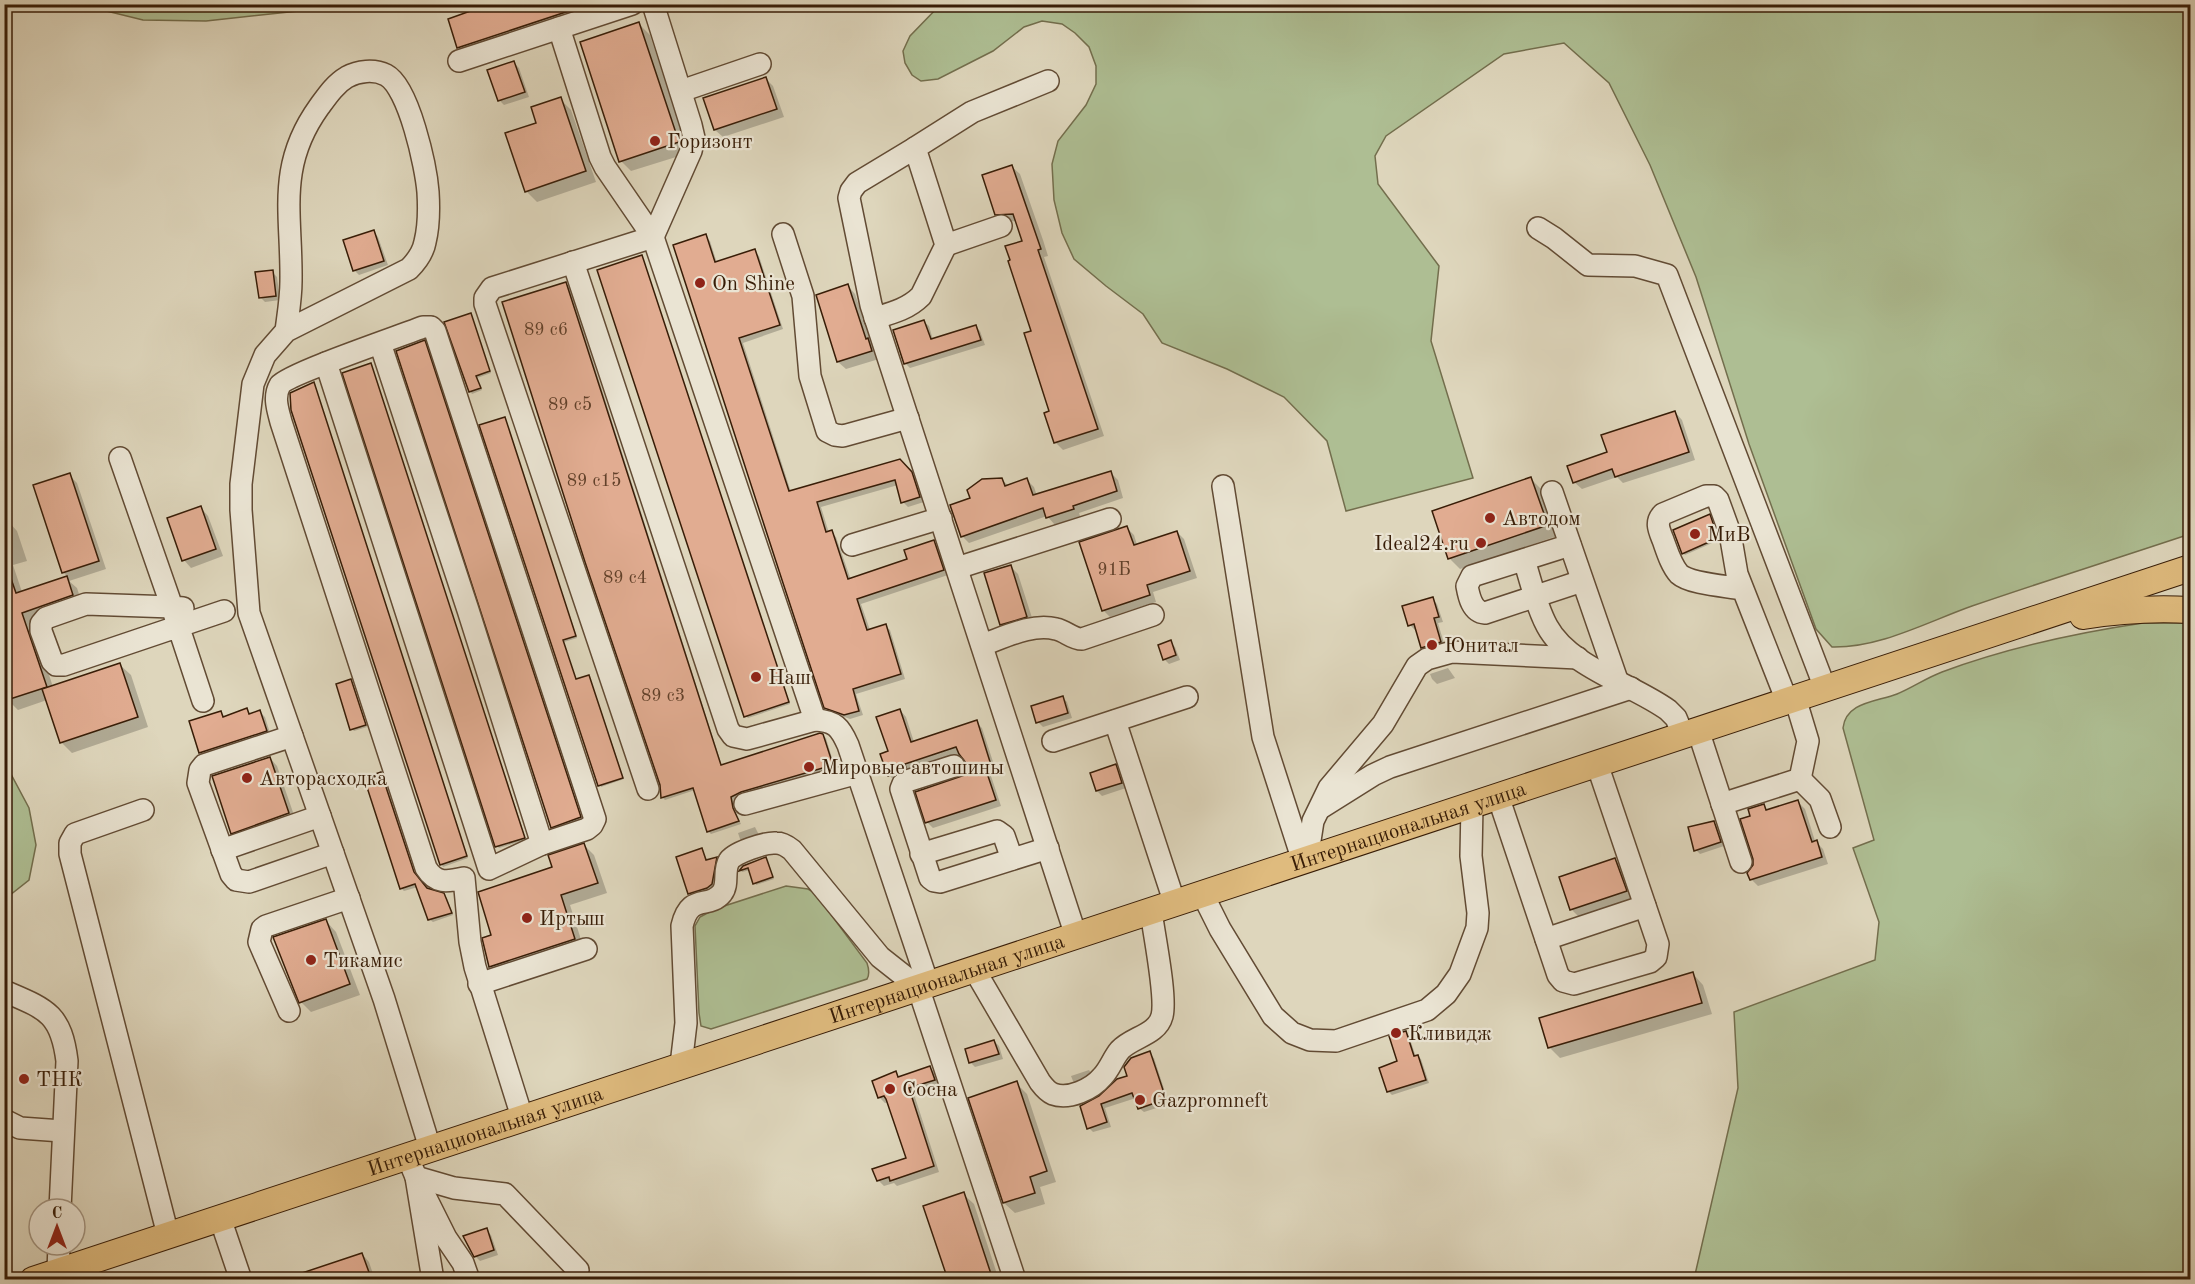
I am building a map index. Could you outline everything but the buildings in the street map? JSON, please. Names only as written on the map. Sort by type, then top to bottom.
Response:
[{"type":"main road","points":[[1860,677],[2190,568]]},
{"type":"main road","points":[[1860,677],[2031,628],[2080,617],[2136,610],[2190,610]]},
{"type":"main road","name":"Интернациональная улица","points":[[33,1280],[220,1218],[418,1160],[522,1117],[1203,895],[1860,677]]},
{"type":"lane","points":[[459,61],[632,4]]},
{"type":"lane","points":[[648,789],[485,304],[487,292],[492,288],[653,237],[691,151],[694,138],[653,4]]},
{"type":"lane","points":[[559,28],[600,157],[653,237],[815,720]]},
{"type":"lane","points":[[681,91],[760,64]]},
{"type":"lane","points":[[286,331],[291,279],[288,193],[295,150],[312,117],[331,90],[346,78],[362,72],[376,71],[388,76],[404,97],[410,113],[428,191],[428,224],[425,244],[419,259],[409,269],[286,331],[265,355],[253,384],[241,484],[249,613],[384,999],[418,1160],[433,1280]]},
{"type":"lane","points":[[1048,81],[972,112],[857,183],[850,190],[849,198],[875,318],[1076,936]]},
{"type":"lane","points":[[875,318],[906,308],[921,296],[946,245],[915,148]]},
{"type":"lane","points":[[946,245],[1001,226]]},
{"type":"lane","points":[[1538,228],[1588,265],[1635,266],[1667,275],[1825,688]]},
{"type":"lane","points":[[783,234],[803,296],[810,376],[828,431],[843,436],[908,418]]},
{"type":"lane","points":[[573,262],[728,729],[733,736],[747,739],[815,720],[829,721],[843,733],[858,773],[1015,1280]]},
{"type":"lane","points":[[423,327],[431,327],[435,331],[593,811],[595,819],[587,829],[542,844],[464,878],[445,882],[435,879],[426,868],[281,422],[276,399],[281,383],[289,377],[326,363],[423,327]]},
{"type":"lane","points":[[380,343],[542,844]]},
{"type":"lane","points":[[326,363],[489,869]]},
{"type":"lane","points":[[257,371],[281,383]]},
{"type":"lane","points":[[120,458],[203,701]]},
{"type":"lane","points":[[1223,486],[1263,737],[1305,860]]},
{"type":"lane","points":[[1551,492],[1582,581],[1624,684]]},
{"type":"lane","points":[[1743,589],[1690,580],[1680,575],[1674,567],[1658,527],[1659,519],[1664,514],[1706,496],[1714,496],[1718,500],[1727,520],[1734,563],[1743,589],[1808,741],[1800,779]]},
{"type":"lane","points":[[852,545],[941,518]]},
{"type":"lane","points":[[957,568],[1110,519]]},
{"type":"lane","points":[[1569,545],[1472,576],[1467,586],[1473,607],[1480,613],[1485,613],[1582,581]]},
{"type":"lane","points":[[1524,560],[1547,626],[1553,636],[1578,658],[1668,710],[1691,733],[1722,804],[1741,862]]},
{"type":"lane","points":[[175,617],[64,665],[57,665],[52,661],[41,631],[41,624],[46,618],[86,604],[175,617],[224,611],[249,613]]},
{"type":"lane","points":[[982,645],[1037,628],[1056,629],[1082,639],[1153,615]]},
{"type":"lane","points":[[1305,860],[1313,821],[1329,788],[1383,724],[1417,666],[1427,659],[1452,652],[1578,658]]},
{"type":"lane","points":[[1318,809],[1390,767],[1624,684]]},
{"type":"lane","points":[[1053,741],[1187,697]]},
{"type":"lane","points":[[1115,721],[1175,904]]},
{"type":"lane","points":[[292,736],[204,765],[200,770],[198,783],[231,874],[236,880],[249,882],[333,853]]},
{"type":"lane","points":[[1498,796],[1558,975],[1567,983],[1574,984],[1650,962],[1656,957],[1658,944],[1597,764]]},
{"type":"lane","points":[[954,766],[903,784],[902,795],[930,878],[940,882],[1048,848]]},
{"type":"lane","points":[[744,804],[858,773]]},
{"type":"lane","points":[[1722,804],[1800,779]]},
{"type":"lane","points":[[1800,779],[1820,799],[1830,827]]},
{"type":"lane","points":[[1203,895],[1220,929],[1273,1016],[1292,1033],[1301,1037],[1310,1040],[1336,1041],[1427,1010],[1446,994],[1460,974],[1477,928],[1478,913],[1471,856],[1472,805]]},
{"type":"lane","points":[[143,810],[75,834],[70,843],[70,854],[168,1235]]},
{"type":"lane","points":[[222,850],[320,816]]},
{"type":"lane","points":[[921,854],[997,831],[1004,836],[1012,859]]},
{"type":"lane","points":[[681,1065],[686,1023],[682,926],[685,915],[691,906],[719,896],[724,891],[728,862],[732,856],[769,843],[786,845],[792,850],[880,957],[923,986]]},
{"type":"lane","points":[[464,878],[470,942],[479,984],[522,1117]]},
{"type":"lane","points":[[289,1011],[259,942],[262,929],[349,897]]},
{"type":"lane","points":[[1546,939],[1645,906]]},
{"type":"lane","points":[[974,969],[1040,1082],[1051,1094],[1065,1096],[1092,1087],[1104,1076],[1119,1050],[1152,1030],[1161,1020],[1163,1000],[1151,911]]},
{"type":"lane","points":[[479,984],[586,949]]},
{"type":"lane","points":[[4,991],[41,1006],[51,1015],[61,1031],[67,1061],[60,1197]]},
{"type":"lane","points":[[4,1120],[20,1128],[62,1131]]},
{"type":"lane","points":[[418,1160],[454,1188],[505,1194],[578,1270]]},
{"type":"lane","points":[[418,1160],[442,1230],[463,1263],[469,1280]]},
{"type":"lane","points":[[220,1218],[241,1280]]},
{"type":"lane","points":[[58,1271],[59,1257]]},
{"type":"green space","points":[[82,5],[335,5],[206,21],[143,20]]},
{"type":"green space","points":[[940,5],[2190,5],[2190,534],[1972,606],[1886,639],[1832,647],[1816,629],[1749,444],[1696,277],[1650,165],[1609,83],[1564,43],[1504,54],[1386,136],[1375,156],[1378,184],[1439,266],[1431,341],[1473,478],[1346,511],[1327,441],[1284,397],[1227,369],[1162,343],[1143,314],[1074,259],[1062,233],[1054,200],[1052,164],[1058,141],[1086,105],[1096,84],[1096,66],[1089,47],[1062,24],[1042,21],[1024,27],[993,51],[938,79],[921,81],[912,75],[905,63],[903,51],[910,36]]},
{"type":"green space","points":[[2143,623],[2190,623],[2190,1279],[1694,1279],[1738,1088],[1734,1012],[1875,960],[1879,922],[1853,848],[1874,840],[1843,728],[1845,719],[1863,704],[1897,694],[1942,672],[1991,656],[2067,637]]},
{"type":"green space","points":[[4,761],[29,808],[36,845],[29,880],[5,899]]},
{"type":"green space","points":[[786,886],[808,889],[815,893],[867,963],[869,975],[867,979],[711,1029],[701,1026],[695,926],[700,917],[715,909]]},
{"type":"place","name":"Горизонт","points":[[655,141]]},
{"type":"place","name":"On Shine","points":[[700,283]]},
{"type":"place","name":"Автодом","points":[[1490,518]]},
{"type":"place","name":"МиВ","points":[[1695,534]]},
{"type":"place","name":"Ideal24.ru","points":[[1481,543]]},
{"type":"place","name":"Юнитал","points":[[1432,645]]},
{"type":"place","name":"Наш","points":[[756,677]]},
{"type":"place","name":"Мировые автошины","points":[[809,767]]},
{"type":"place","name":"Авторасходка","points":[[247,778]]},
{"type":"place","name":"Иртыш","points":[[527,918]]},
{"type":"place","name":"Тикамис","points":[[311,960]]},
{"type":"place","name":"Кливидж","points":[[1396,1033]]},
{"type":"place","name":"ТНК","points":[[24,1079]]},
{"type":"place","name":"Сосна","points":[[890,1089]]},
{"type":"place","name":"Gazpromneft","points":[[1140,1100]]}]
